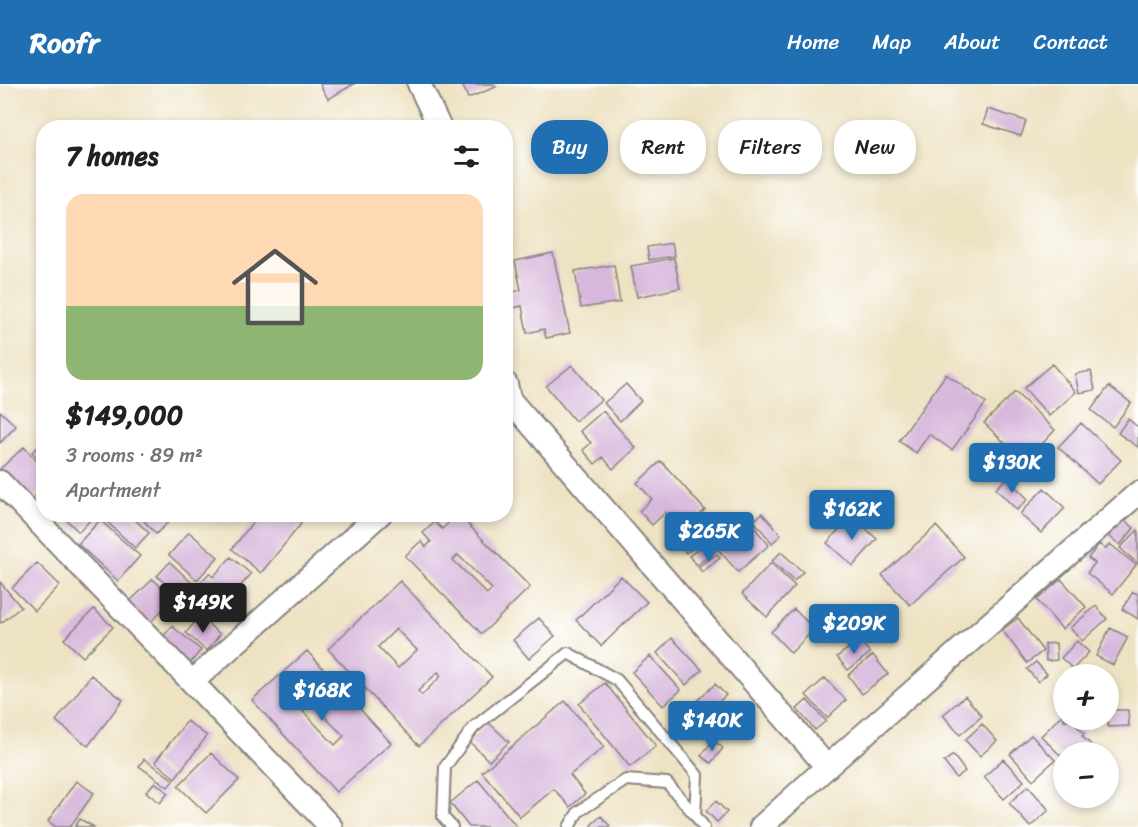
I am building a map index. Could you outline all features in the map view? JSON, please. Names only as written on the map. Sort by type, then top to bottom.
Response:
[{"type":"street","points":[[419,84],[436,120]]},
{"type":"street","points":[[513,402],[827,767]]},
{"type":"street","points":[[0,482],[36,520]]},
{"type":"street","points":[[761,827],[1138,493]]},
{"type":"street","points":[[38,522],[331,827]]},
{"type":"street","points":[[192,682],[371,522]]},
{"type":"lane","points":[[453,827],[443,817],[445,767],[474,727],[568,653],[617,680],[697,775],[695,815]]},
{"type":"lane","points":[[569,827],[578,812],[626,780],[667,783],[704,827]]},
{"type":"building","points":[[321,84],[354,84],[328,99]]},
{"type":"building","points":[[462,84],[494,84],[496,87],[468,98]]},
{"type":"building","points":[[988,109],[1026,121],[1021,136],[983,124]]},
{"type":"building","points":[[672,243],[675,256],[649,260],[647,247]]},
{"type":"building","points":[[553,253],[570,333],[546,338],[544,329],[527,333],[522,306],[513,308],[513,292],[521,290],[515,261]]},
{"type":"building","points":[[674,258],[680,288],[637,297],[631,266]]},
{"type":"building","points":[[614,265],[620,302],[581,308],[575,271]]},
{"type":"building","points":[[1052,364],[1076,392],[1049,416],[1024,388]]},
{"type":"building","points":[[572,365],[601,400],[575,421],[546,386]]},
{"type":"building","points":[[1091,371],[1095,390],[1079,393],[1075,374]]},
{"type":"building","points":[[946,374],[986,403],[952,450],[929,434],[916,453],[899,441]]},
{"type":"building","points":[[626,384],[641,401],[620,421],[604,403]]},
{"type":"building","points":[[1109,386],[1131,403],[1113,427],[1091,410]]},
{"type":"building","points":[[1015,392],[1055,430],[1025,462],[984,423]]},
{"type":"building","points":[[0,411],[16,426],[0,443]]},
{"type":"building","points":[[603,411],[636,448],[613,469],[603,457],[595,464],[583,450],[591,443],[580,431]]},
{"type":"building","points":[[1128,419],[1138,427],[1138,447],[1118,433]]},
{"type":"building","points":[[1081,423],[1121,460],[1098,484],[1058,447]]},
{"type":"building","points":[[24,447],[36,460],[36,496],[28,503],[0,472],[0,469]]},
{"type":"building","points":[[661,461],[705,510],[683,530],[666,512],[652,525],[639,511],[652,499],[637,483]]},
{"type":"building","points":[[1007,478],[1028,499],[1017,510],[996,489]]},
{"type":"building","points":[[1044,488],[1065,508],[1041,533],[1020,514]]},
{"type":"building","points":[[762,513],[781,535],[772,543],[754,521]]},
{"type":"building","points":[[851,516],[877,539],[853,566],[827,543]]},
{"type":"building","points":[[1120,516],[1134,528],[1120,545],[1105,533]]},
{"type":"building","points":[[749,521],[769,545],[738,572],[717,548]]},
{"type":"building","points":[[68,522],[88,522],[79,532]]},
{"type":"building","points":[[98,522],[102,522],[140,556],[118,581],[78,544]]},
{"type":"building","points":[[107,522],[137,522],[149,533],[135,548]]},
{"type":"building","points":[[145,522],[169,522],[156,534]]},
{"type":"building","points":[[253,522],[299,522],[301,524],[261,573],[232,549]]},
{"type":"building","points":[[435,522],[442,529],[449,522],[466,522],[530,587],[482,634],[405,556],[421,541],[426,547],[431,542],[423,533]],"holes":[[[458,555],[492,589],[487,594],[453,560]]]},
{"type":"building","points":[[936,526],[964,557],[910,605],[882,575]]},
{"type":"building","points":[[1138,530],[1138,564],[1120,548]]},
{"type":"building","points":[[686,531],[697,543],[686,553],[675,540]]},
{"type":"building","points":[[189,532],[218,557],[197,580],[169,555]]},
{"type":"building","points":[[708,542],[715,551],[697,565],[689,556]]},
{"type":"building","points":[[1099,544],[1105,549],[1110,544],[1136,565],[1113,594],[1087,573],[1095,563],[1088,558]]},
{"type":"building","points":[[781,552],[803,572],[794,581],[772,561]]},
{"type":"building","points":[[717,554],[720,558],[702,572],[698,567]]},
{"type":"building","points":[[231,557],[251,574],[232,596],[236,600],[217,622],[189,596],[209,573],[213,577]]},
{"type":"building","points":[[170,562],[193,584],[180,598],[157,576]]},
{"type":"building","points":[[37,563],[60,585],[35,611],[12,588]]},
{"type":"building","points":[[771,563],[795,586],[767,617],[742,594]]},
{"type":"building","points":[[621,576],[647,602],[601,646],[576,620]]},
{"type":"building","points":[[153,579],[173,599],[148,625],[127,604]]},
{"type":"building","points":[[1061,579],[1086,607],[1062,629],[1037,600]]},
{"type":"building","points":[[400,581],[492,677],[419,746],[328,649]],"holes":[[[396,629],[417,650],[398,668],[378,647]],[[438,672],[441,676],[422,695],[418,691]]]},
{"type":"building","points":[[0,582],[21,607],[1,623],[0,622]]},
{"type":"building","points":[[1133,592],[1138,594],[1138,619],[1122,609]]},
{"type":"building","points":[[1096,606],[1107,619],[1082,641],[1070,628]]},
{"type":"building","points":[[94,609],[113,627],[83,657],[64,639]]},
{"type":"building","points":[[794,609],[814,629],[791,653],[771,632]]},
{"type":"building","points":[[199,617],[220,634],[207,651],[186,633]]},
{"type":"building","points":[[539,618],[555,636],[529,659],[513,640]]},
{"type":"building","points":[[1018,618],[1043,651],[1027,663],[1002,630]]},
{"type":"building","points":[[848,619],[860,633],[855,638],[843,624]]},
{"type":"building","points":[[172,626],[201,650],[187,667],[158,643]]},
{"type":"building","points":[[1110,628],[1128,637],[1114,664],[1096,656]]},
{"type":"building","points":[[672,638],[702,670],[686,685],[657,653]]},
{"type":"building","points":[[860,640],[870,653],[848,670],[837,657]]},
{"type":"building","points":[[1077,641],[1089,652],[1078,664],[1068,664],[1061,658]]},
{"type":"building","points":[[1056,643],[1057,660],[1046,661],[1045,644]]},
{"type":"building","points":[[307,651],[391,743],[336,792],[252,700]],"holes":[[[305,697],[344,736],[335,745],[297,705]]]},
{"type":"building","points":[[873,655],[888,674],[862,694],[848,675]]},
{"type":"building","points":[[650,656],[681,690],[663,706],[632,672]]},
{"type":"building","points":[[1036,662],[1047,674],[1038,682],[1027,669]]},
{"type":"building","points":[[91,675],[123,700],[88,746],[56,721]]},
{"type":"building","points":[[825,678],[846,700],[827,718],[806,695]]},
{"type":"building","points":[[605,683],[656,746],[630,767],[579,704]]},
{"type":"building","points":[[715,684],[726,695],[707,713],[696,702]]},
{"type":"building","points":[[965,696],[982,716],[960,735],[943,715]]},
{"type":"building","points":[[807,700],[826,721],[815,730],[797,709]]},
{"type":"building","points":[[565,701],[604,747],[570,775],[585,794],[570,807],[554,789],[520,817],[482,772]]},
{"type":"building","points":[[1119,710],[1128,710],[1129,726],[1119,726]]},
{"type":"building","points":[[187,721],[207,736],[175,778],[155,762]]},
{"type":"building","points":[[488,722],[509,742],[489,761],[469,741]]},
{"type":"building","points":[[982,724],[997,741],[980,756],[965,740]]},
{"type":"building","points":[[1053,724],[1053,730],[1081,730],[1084,733],[1082,736],[1088,742],[1053,742],[1053,748],[1041,736]]},
{"type":"building","points":[[1031,735],[1053,758],[1053,762],[1033,780],[1010,754]]},
{"type":"building","points":[[713,740],[723,748],[711,763],[701,756]]},
{"type":"building","points":[[211,753],[239,780],[206,813],[178,786]]},
{"type":"building","points":[[953,755],[965,771],[956,778],[944,762]]},
{"type":"building","points":[[144,759],[174,780],[168,787],[139,766]]},
{"type":"building","points":[[1003,759],[1024,781],[1004,799],[984,777]]},
{"type":"building","points":[[478,780],[517,827],[469,827],[450,803]]},
{"type":"building","points":[[76,781],[94,793],[70,827],[56,827],[48,821]]},
{"type":"building","points":[[155,782],[168,793],[160,803],[146,792]]},
{"type":"building","points":[[1028,786],[1049,810],[1030,827],[1009,803]]},
{"type":"building","points":[[716,801],[727,812],[717,822],[706,811]]},
{"type":"building","points":[[601,816],[610,826],[592,827],[591,825]]},
{"type":"building","points":[[80,819],[94,827],[75,827]]}]
